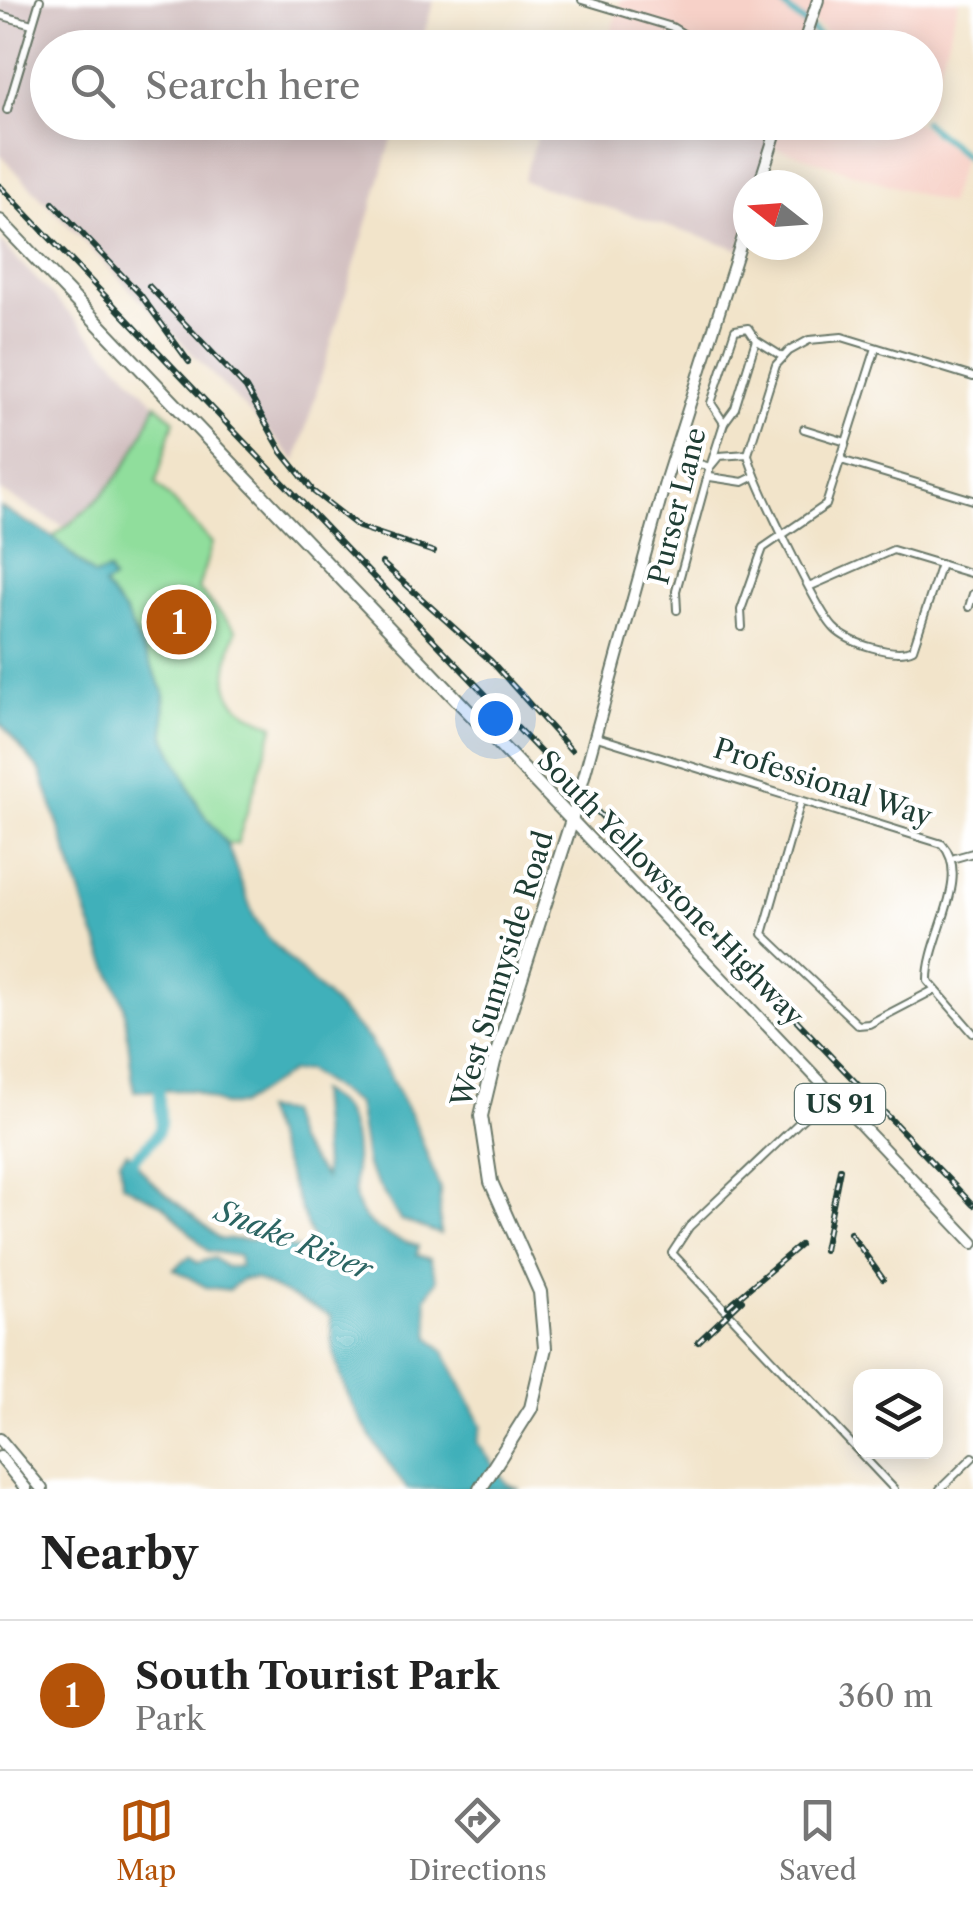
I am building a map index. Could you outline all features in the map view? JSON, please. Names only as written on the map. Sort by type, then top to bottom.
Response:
[{"type":"highway","name":"South Yellowstone Highway","points":[[0,222],[572,820]]},
{"type":"highway","name":"West Sunnyside Road","points":[[480,1489],[513,1440],[542,1374],[544,1319],[533,1272],[491,1182],[482,1116],[494,1062],[572,820]]},
{"type":"main road","points":[[808,30],[818,0]]},
{"type":"main road","points":[[764,170],[773,140]]},
{"type":"main road","name":"West Sunnyside Road","points":[[572,820],[675,457],[736,260]]},
{"type":"main road","name":"South Yellowstone Highway","points":[[572,820],[973,1243]]},
{"type":"main road","points":[[0,1439],[42,1489]]},
{"type":"main road","points":[[0,1457],[26,1489]]},
{"type":"street","points":[[30,30],[40,0]]},
{"type":"street","points":[[582,0],[677,30]]},
{"type":"street","points":[[0,15],[32,24]]},
{"type":"street","points":[[6,110],[30,31]]},
{"type":"street","name":"Purser Lane","points":[[677,610],[676,591],[724,424],[711,403],[732,334],[745,327],[756,340]]},
{"type":"street","points":[[941,564],[918,642],[906,653],[839,633],[810,587],[754,476],[748,454],[772,373],[782,357],[798,344],[820,336],[842,337],[973,377]]},
{"type":"street","points":[[724,424],[735,408],[756,340],[782,357]]},
{"type":"street","points":[[742,627],[741,610],[757,558],[771,539],[826,505],[876,348]]},
{"type":"street","points":[[804,430],[846,442]]},
{"type":"street","points":[[675,457],[710,467],[719,456],[748,454]]},
{"type":"street","points":[[841,460],[973,500]]},
{"type":"street","points":[[710,477],[742,482],[754,476]]},
{"type":"street","points":[[810,587],[893,550],[973,574]]},
{"type":"street","points":[[969,607],[973,594]]},
{"type":"street","name":"Professional Way","points":[[596,737],[942,844],[955,858],[957,884],[928,964],[932,991]]},
{"type":"street","points":[[801,801],[763,934],[858,1025],[878,1020],[932,991],[973,1034]]},
{"type":"street","points":[[955,858],[973,853]]},
{"type":"street","points":[[830,1092],[673,1246],[676,1261],[894,1489]]},
{"type":"street","points":[[940,1489],[973,1457]]},
{"type":"shaded area","points":[[0,0],[434,0],[425,30],[30,30],[30,140],[392,140],[296,461],[0,155]]},
{"type":"shaded area","points":[[621,0],[959,0],[943,56],[943,30],[823,30],[812,21],[809,30],[612,30]]},
{"type":"shaded area","points":[[536,140],[773,140],[764,170],[733,170],[733,247],[523,181]]},
{"type":"shaded area","points":[[773,140],[940,140],[963,158],[948,204],[771,146]]},
{"type":"shaded area","points":[[0,241],[156,404],[132,462],[96,503],[65,527],[0,491]]},
{"type":"green space","points":[[156,404],[174,420],[156,483],[212,543],[198,589],[236,630],[226,677],[228,689],[242,709],[274,725],[237,844],[227,844],[200,809],[165,737],[164,692],[125,613],[103,586],[113,580],[109,571],[94,576],[53,537],[116,479]]},
{"type":"water","points":[[0,507],[53,537],[94,576],[108,571],[113,580],[104,586],[125,613],[164,692],[165,737],[200,809],[227,844],[254,917],[270,940],[370,1040],[415,1123],[440,1189],[440,1234],[400,1220],[367,1167],[357,1104],[306,1070],[290,1072],[240,1105],[223,1105],[192,1090],[134,1091],[124,1005],[90,923],[41,772],[0,723]]},
{"type":"water","points":[[318,1091],[341,1107],[352,1132],[355,1189],[358,1206],[367,1221],[386,1234],[418,1246],[417,1255],[430,1259],[437,1280],[426,1298],[430,1337],[445,1353],[482,1426],[477,1442],[507,1484],[520,1489],[407,1489],[366,1429],[344,1385],[336,1363],[331,1316],[255,1279],[242,1279],[229,1290],[206,1287],[174,1269],[190,1256],[197,1263],[214,1258],[226,1267],[240,1266],[239,1256],[208,1251],[164,1206],[122,1184],[120,1160],[127,1152],[151,1181],[220,1239],[266,1240],[318,1255],[263,1110],[287,1112],[296,1142],[325,1178]]},
{"type":"waterway","points":[[777,0],[812,30]]},
{"type":"waterway","points":[[943,138],[973,162]]},
{"type":"waterway","name":"Snake River","points":[[132,1172],[133,1159],[159,1130],[160,1078]]},
{"type":"railway","points":[[0,186],[973,1205]]},
{"type":"railway","points":[[53,203],[140,294],[189,362]]},
{"type":"railway","points":[[149,286],[246,388],[282,452],[311,488]]},
{"type":"railway","points":[[314,492],[359,527],[434,552]]},
{"type":"railway","points":[[382,563],[491,661],[571,750]]},
{"type":"railway","points":[[824,1250],[840,1169]]},
{"type":"railway","points":[[850,1233],[883,1279]]},
{"type":"railway","points":[[728,1306],[800,1245]]},
{"type":"railway","points":[[698,1342],[742,1300]]},
{"type":"place","name":"South Tourist Park","points":[[179,622]]}]
